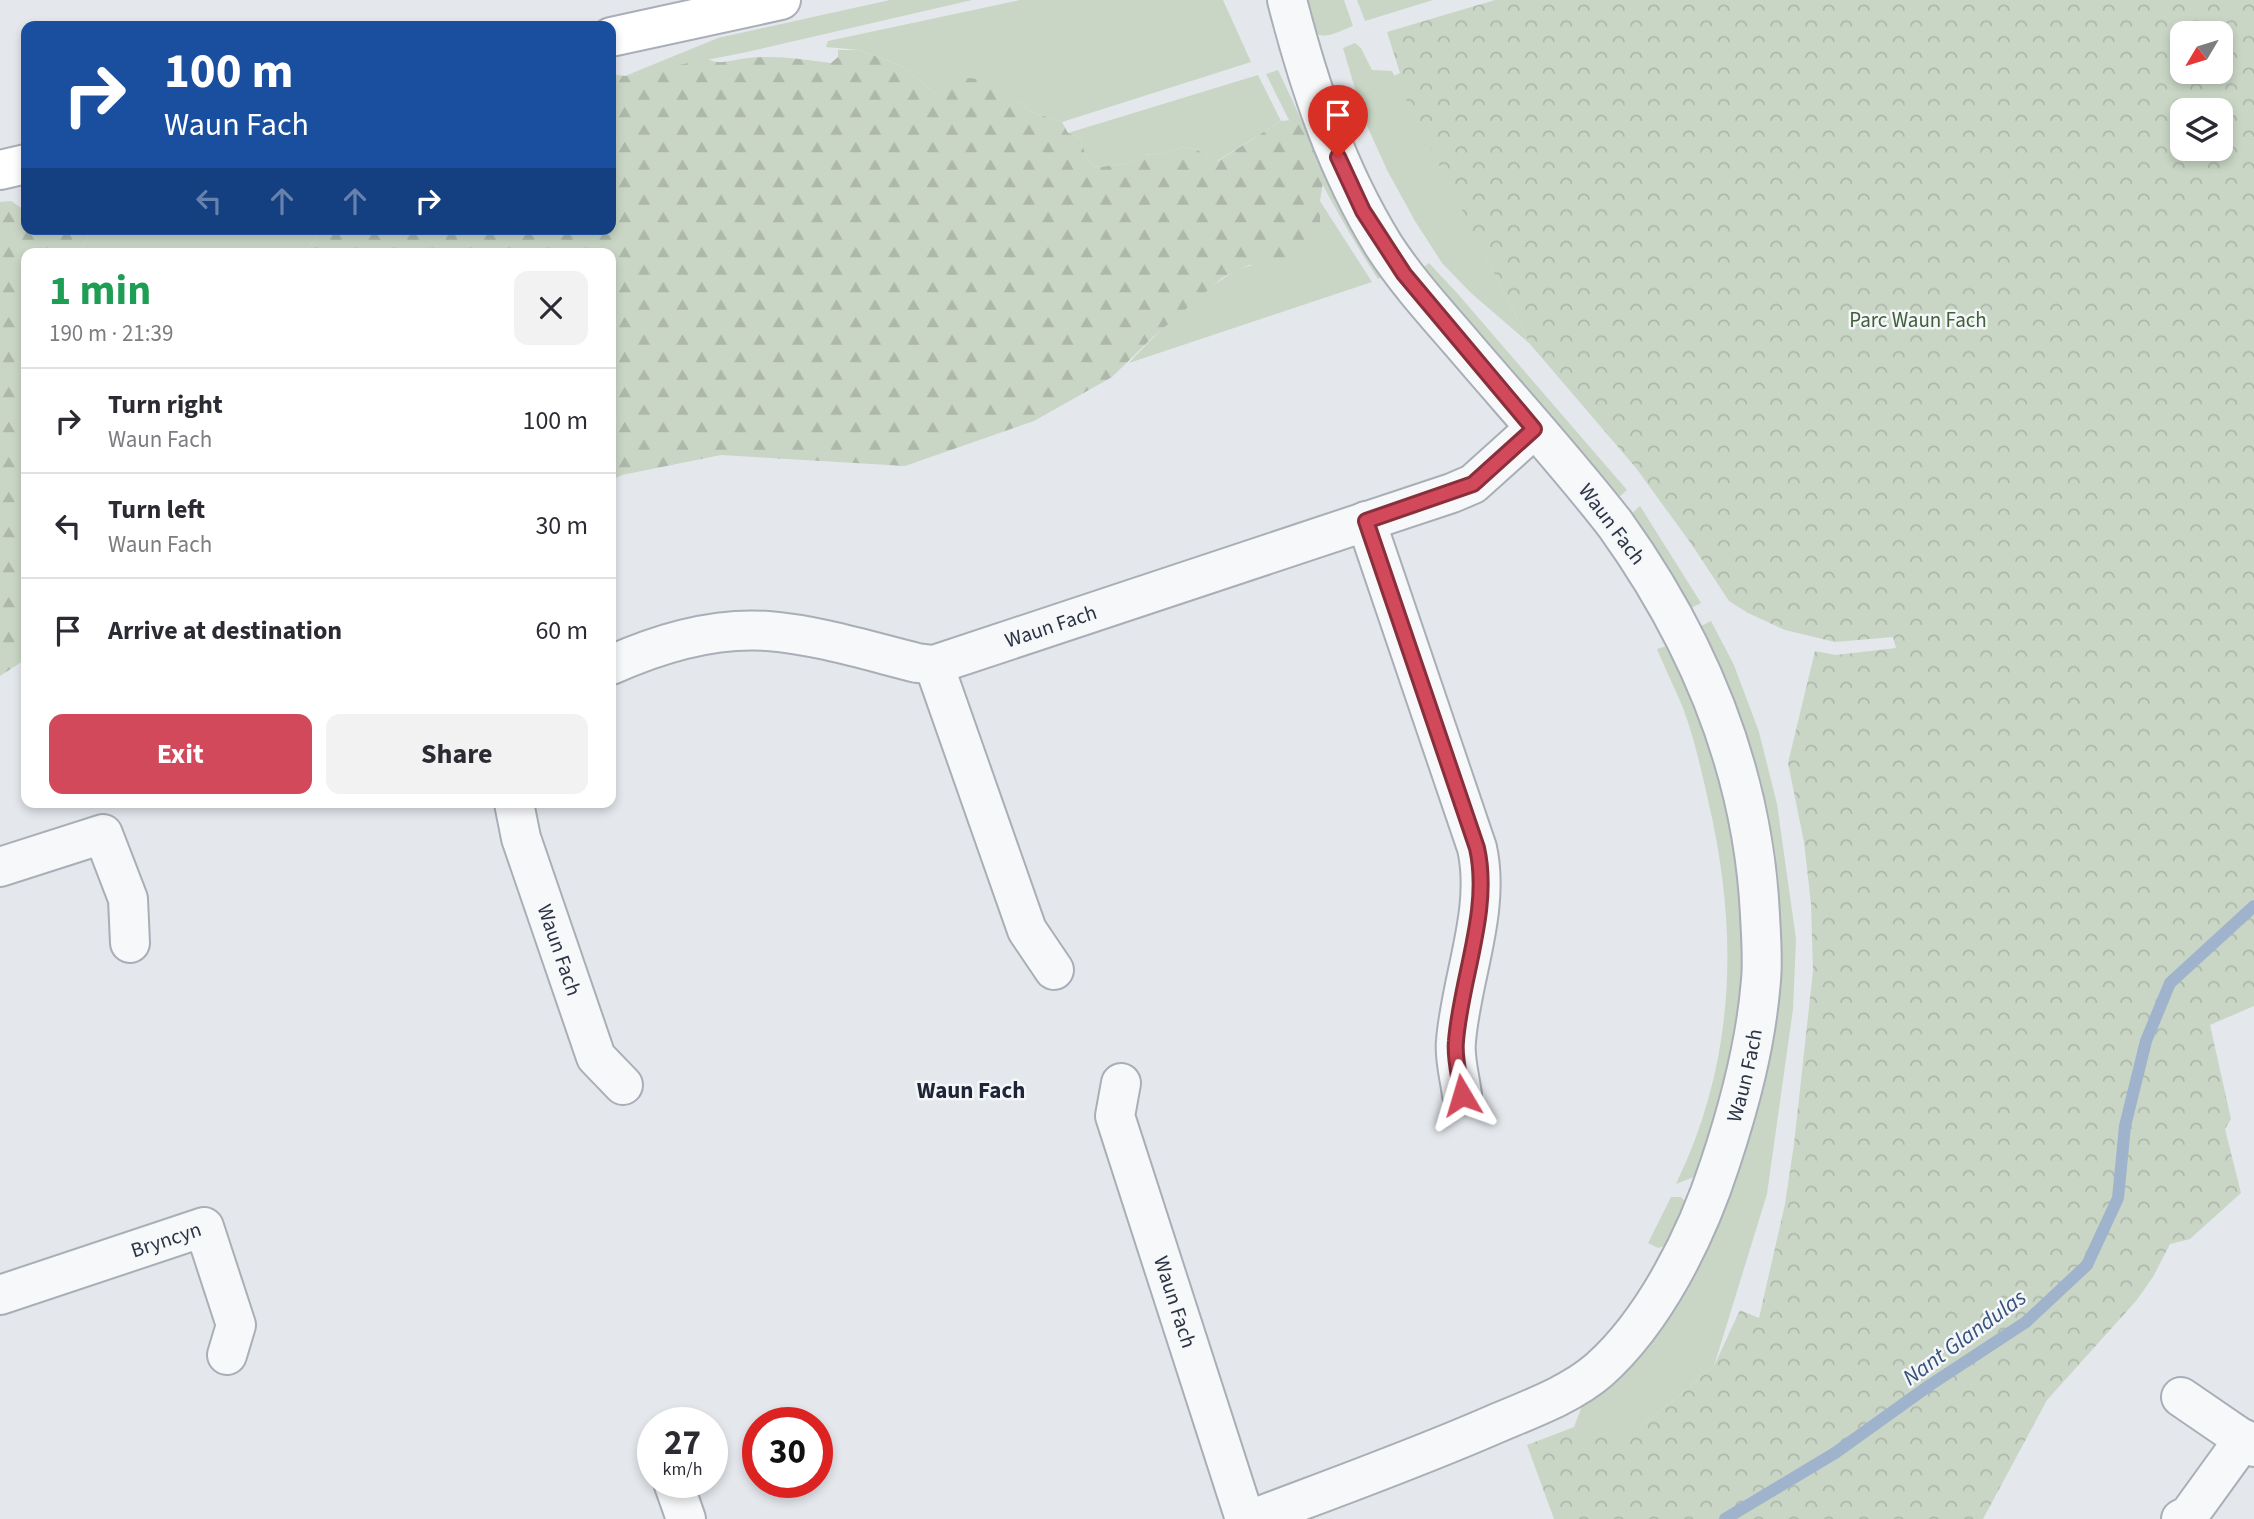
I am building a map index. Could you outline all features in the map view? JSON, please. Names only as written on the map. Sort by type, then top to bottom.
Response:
[{"type":"street","points":[[616,36],[781,0]]},
{"type":"street","name":"Waun Fach","points":[[1252,1519],[1443,1447],[1531,1409],[1575,1387],[1619,1350],[1643,1320],[1693,1232],[1712,1190],[1734,1122],[1749,1063],[1762,976],[1758,874],[1746,806],[1717,709],[1682,632],[1641,560],[1611,518],[1404,274],[1363,211],[1314,96],[1286,0]]},
{"type":"street","points":[[0,170],[21,165]]},
{"type":"street","name":"Waun Fach","points":[[616,663],[634,654],[690,637],[730,631],[755,631],[805,636],[934,665],[1473,484],[1534,429]]},
{"type":"street","points":[[1366,521],[1477,848],[1482,871],[1480,905],[1455,1044],[1462,1095]]},
{"type":"street","points":[[934,665],[1027,930],[1054,970]]},
{"type":"street","name":"Waun Fach","points":[[514,808],[521,838],[596,1057],[623,1085]]},
{"type":"street","points":[[0,867],[103,834],[128,899],[130,943]]},
{"type":"street","name":"Waun Fach","points":[[1121,1083],[1115,1116],[1245,1519]]},
{"type":"street","name":"Bryncyn","points":[[0,1294],[204,1227],[236,1325],[227,1355]]},
{"type":"street","points":[[2180,1519],[2189,1515],[2249,1443],[2181,1397]]},
{"type":"street","points":[[679,1498],[686,1519]]},
{"type":"green space","points":[[890,0],[972,0],[747,52],[625,76],[718,38]]},
{"type":"green space","points":[[1020,0],[1223,0],[1251,62],[1062,122],[1032,112],[1017,101],[948,89],[936,94],[902,66],[859,50],[826,47],[828,41]]},
{"type":"green space","points":[[1305,0],[1344,0],[1353,26],[1333,34],[1314,32]]},
{"type":"green space","points":[[1357,0],[1433,0],[1365,21]]},
{"type":"green space","name":"Parc Waun Fach","points":[[1495,0],[2254,0],[2254,1006],[2210,1025],[2231,1119],[2225,1129],[2241,1193],[2190,1239],[2170,1244],[2153,1277],[2136,1301],[2047,1400],[1983,1519],[1554,1519],[1527,1445],[1574,1427],[1581,1439],[1642,1426],[1714,1366],[1740,1310],[1759,1318],[1785,1204],[1813,971],[1811,904],[1804,842],[1788,763],[1815,651],[1836,655],[1896,648],[1893,637],[1835,642],[1785,630],[1729,601],[1636,468],[1530,344],[1394,76],[1400,73],[1387,32]]},
{"type":"green space","points":[[1355,43],[1361,48],[1372,70],[1392,71],[1530,344],[1470,292],[1442,263],[1415,221],[1387,170],[1364,119],[1343,48]]},
{"type":"green space","points":[[838,50],[859,50],[902,66],[936,94],[968,78],[988,80],[1032,112],[1062,122],[1068,133],[1081,138],[1085,154],[1092,166],[1129,163],[1142,155],[1166,153],[1185,147],[1218,161],[1281,121],[1294,120],[1317,140],[1326,163],[1320,201],[1320,233],[1313,249],[1287,265],[1249,265],[1222,278],[1152,338],[1112,377],[1034,421],[905,466],[721,455],[616,478],[616,248],[308,248],[318,235],[616,235],[616,75],[625,76],[708,59],[720,62],[775,57],[831,63],[838,57]]},
{"type":"green space","points":[[1278,70],[1325,170],[1385,275],[1378,279],[1333,204],[1266,74]]},
{"type":"green space","points":[[1258,75],[1281,121],[1217,161],[1185,147],[1166,153],[1142,155],[1129,163],[1092,166],[1085,154],[1081,138],[1068,133]]},
{"type":"green space","points":[[11,201],[21,208],[21,235],[88,237],[81,248],[21,248],[21,662],[0,676],[0,202]]},
{"type":"green space","points":[[1320,201],[1372,282],[1129,363],[1203,293],[1235,271],[1263,264],[1287,265],[1320,233]]},
{"type":"green space","points":[[86,235],[318,235],[308,248],[81,248],[88,237]]},
{"type":"green space","points":[[1429,263],[1627,490],[1617,499],[1421,269]]},
{"type":"green space","points":[[1640,506],[1701,603],[1689,609],[1630,515]]},
{"type":"green space","points":[[1711,621],[1734,665],[1759,732],[1777,804],[1796,939],[1793,1009],[1767,1194],[1714,1366],[1642,1426],[1581,1440],[1574,1427],[1584,1401],[1763,1079],[1748,747],[1726,679],[1699,627]]},
{"type":"green space","points":[[1670,645],[1682,668],[1727,799],[1739,863],[1744,974],[1728,1083],[1699,1175],[1676,1184],[1696,1137],[1711,1090],[1721,1043],[1727,947],[1725,898],[1703,777],[1687,719],[1657,649]]},
{"type":"green space","points":[[1671,1197],[1681,1197],[1687,1204],[1667,1245],[1658,1248],[1648,1243]]},
{"type":"waterway","name":"Nant Glandulas","points":[[1725,1519],[1835,1453],[1930,1385],[2026,1322],[2087,1265],[2118,1198],[2125,1126],[2146,1041],[2170,983],[2254,906]]},
{"type":"district","name":"Waun Fach","points":[[971,1090]]},
{"type":"route","points":[[1338,157],[1363,211],[1404,274],[1534,429],[1473,484],[1366,521],[1477,848],[1482,871],[1480,905],[1455,1044],[1462,1095]]}]
